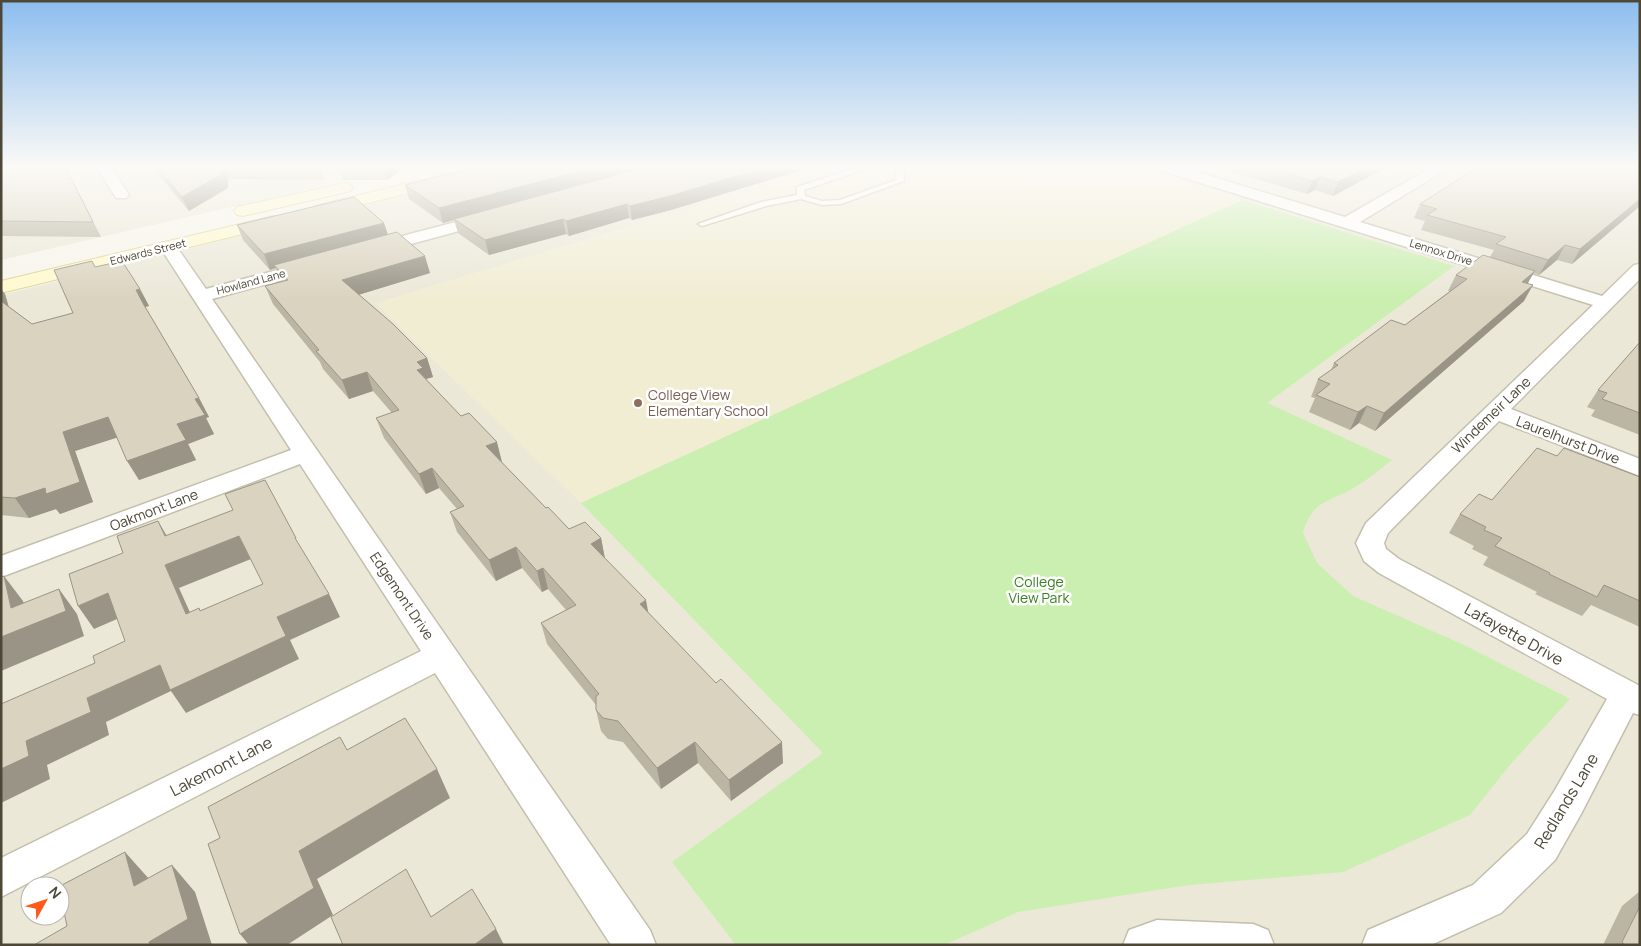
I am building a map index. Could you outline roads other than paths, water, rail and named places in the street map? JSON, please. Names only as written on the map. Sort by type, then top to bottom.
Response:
[{"type":"main road","points":[[224,216],[249,210]]},
{"type":"main road","name":"Edwards Street","points":[[1,287],[319,210]]},
{"type":"street","name":"Lennox Drive","points":[[1305,210],[1606,303]]},
{"type":"street","points":[[1347,223],[1369,210]]},
{"type":"street","points":[[363,252],[506,213]]},
{"type":"street","name":"Edgemont Drive","points":[[168,247],[635,945]]},
{"type":"street","name":"Howland Lane","points":[[201,296],[325,262]]},
{"type":"street","name":"Windemeir Lane","points":[[1389,566],[1374,554],[1370,543],[1376,529],[1640,269]]},
{"type":"street","name":"Laurelhurst Drive","points":[[1495,411],[1640,468]]},
{"type":"street","name":"Oakmont Lane","points":[[1,567],[306,453]]},
{"type":"street","name":"Lafayette Drive","points":[[1389,566],[1633,698]]},
{"type":"street","name":"Lakemont Lane","points":[[1,878],[441,654]]},
{"type":"street","name":"Redlands Lane","points":[[1382,945],[1486,899],[1542,847],[1633,698]]},
{"type":"street","points":[[1144,945],[1157,941],[1253,945]]},
{"type":"lane","points":[[702,224],[745,210]]},
{"type":"place","name":"College View Elementary School","points":[[638,403]]},
{"type":"park label","name":"College View Park","points":[[1039,590]]}]
